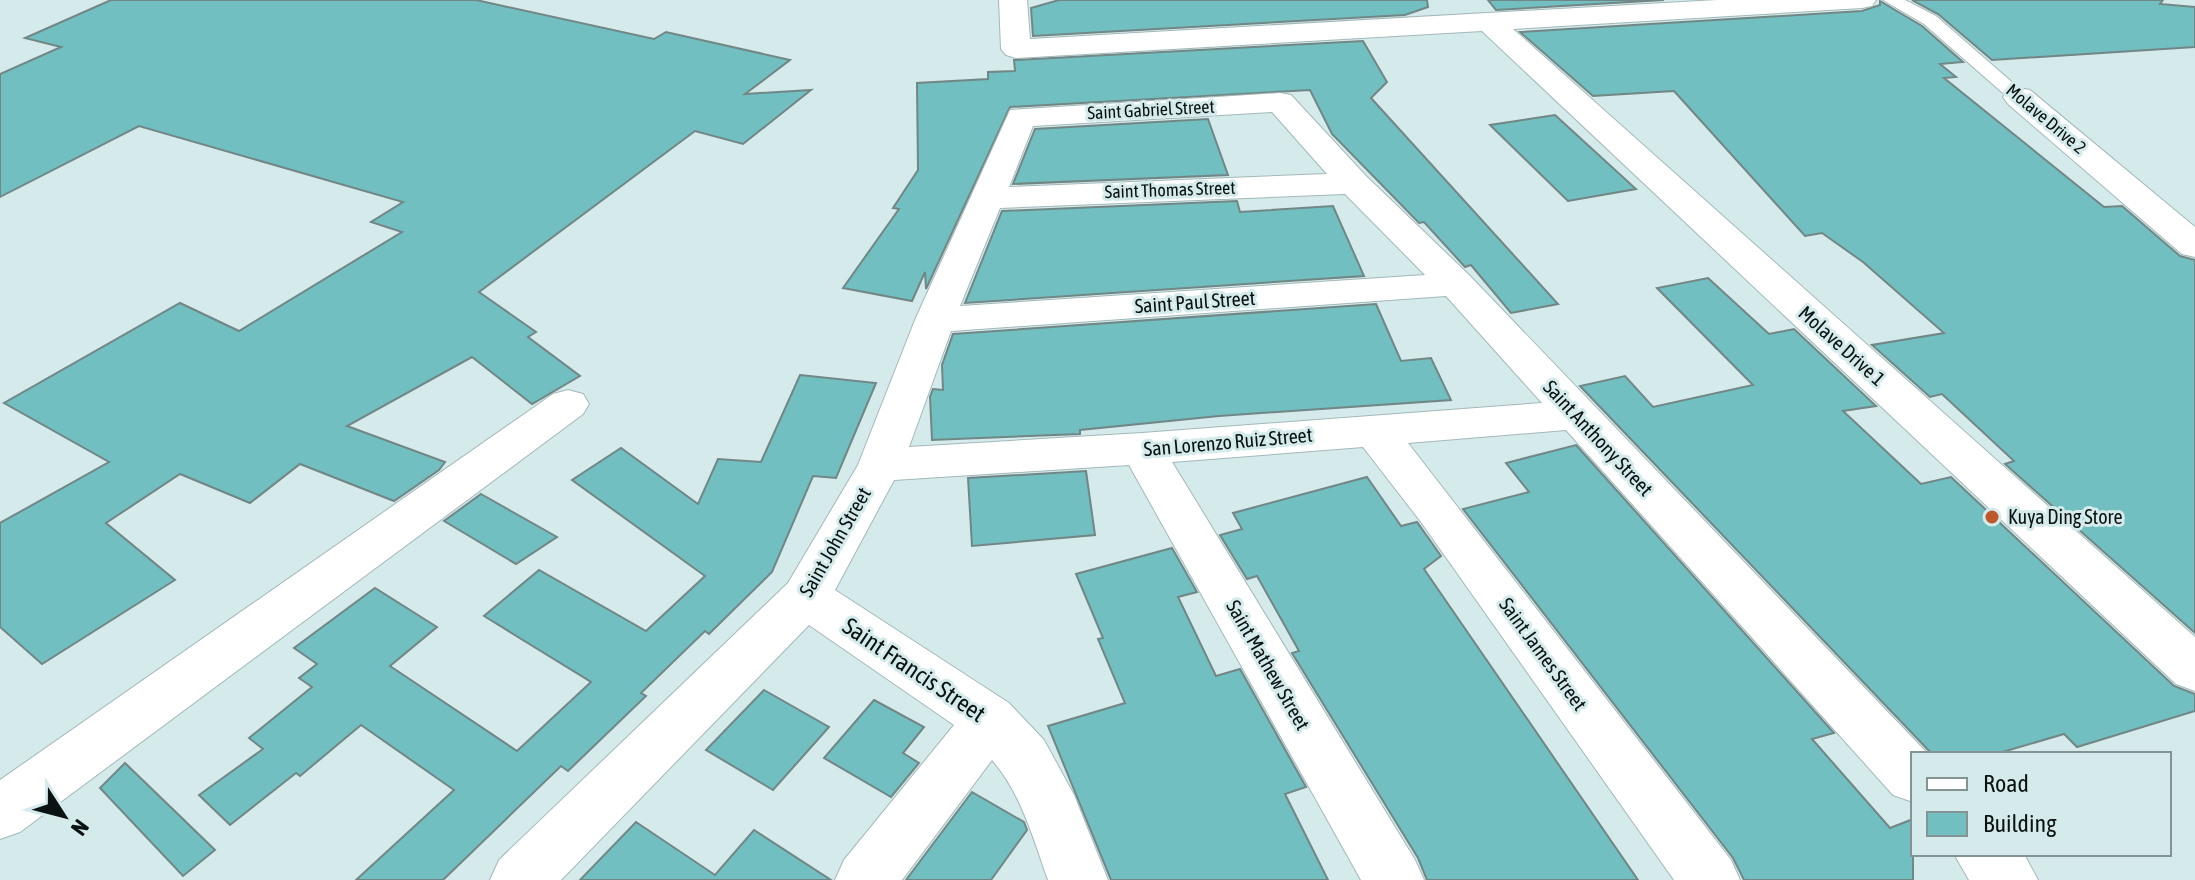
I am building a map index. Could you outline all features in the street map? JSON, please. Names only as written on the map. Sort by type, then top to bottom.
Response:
[{"type":"street","points":[[1013,0],[1016,49],[1490,23],[1636,6],[1862,0]]},
{"type":"street","name":"Molave Drive 1","points":[[1490,23],[2195,669]]},
{"type":"street","name":"Molave Drive 2","points":[[2019,97],[2195,246]]},
{"type":"street","name":"Saint Gabriel Street","points":[[1021,117],[1280,102]]},
{"type":"street","name":"Saint Anthony Street","points":[[1280,102],[1354,183],[1456,284],[1911,775]]},
{"type":"street","name":"Saint John Street","points":[[520,880],[806,597],[880,465],[935,320],[1021,117]]},
{"type":"street","name":"Saint Thomas Street","points":[[986,198],[1354,183]]},
{"type":"street","name":"Saint Paul Street","points":[[935,320],[1456,284]]},
{"type":"street","points":[[0,813],[568,404]]},
{"type":"street","name":"San Lorenzo Ruiz Street","points":[[880,465],[1142,449],[1576,415]]},
{"type":"street","name":"Saint James Street","points":[[1374,431],[1437,510],[1710,880]]},
{"type":"street","name":"Saint Mathew Street","points":[[1142,449],[1394,880]]},
{"type":"street","name":"Saint Francis Street","points":[[806,597],[990,720],[1024,757],[1054,814],[1078,880]]},
{"type":"street","points":[[865,880],[990,720]]},
{"type":"street","points":[[1986,856],[2008,880]]},
{"type":"lane","name":"Molave Drive 2","points":[[1892,0],[1930,20],[2019,97]]},
{"type":"building","points":[[111,0],[476,0],[654,39],[666,32],[790,60],[745,94],[811,90],[743,144],[695,131],[479,292],[536,332],[528,337],[580,376],[532,404],[472,357],[347,426],[445,462],[439,470],[394,501],[300,464],[250,503],[180,474],[106,523],[175,580],[42,664],[0,627],[0,523],[109,462],[4,403],[180,303],[239,331],[402,232],[371,222],[403,202],[139,126],[0,197],[0,74],[61,47],[25,38]]},
{"type":"building","points":[[1059,0],[1427,0],[1428,7],[1405,15],[1033,36],[1031,8]]},
{"type":"building","points":[[1488,0],[1664,0],[1496,10]]},
{"type":"building","points":[[1912,0],[2163,0],[2160,4],[2195,7],[2195,47],[1992,60],[1938,14]]},
{"type":"building","points":[[1880,1],[1922,26],[1963,62],[1940,64],[1956,77],[1944,78],[2104,207],[2122,206],[2180,256],[2195,260],[2195,633],[2005,464],[2014,461],[1942,394],[1930,397],[1872,345],[1944,333],[1863,262],[1822,233],[1805,236],[1674,91],[1593,96],[1520,32],[1862,11],[1880,5]]},
{"type":"building","points":[[1363,41],[1387,82],[1371,98],[1558,304],[1511,313],[1471,265],[1465,267],[1424,222],[1419,223],[1332,134],[1310,90],[1010,107],[926,289],[925,272],[912,301],[843,288],[899,209],[893,208],[918,170],[917,83],[988,79],[988,72],[1015,71],[1014,60]]},
{"type":"building","points":[[1555,115],[1636,189],[1568,201],[1490,125]]},
{"type":"building","points":[[1208,119],[1228,175],[1013,184],[1035,129]]},
{"type":"building","points":[[1237,201],[1240,212],[1333,206],[1364,276],[965,303],[1002,211]]},
{"type":"building","points":[[1708,278],[1769,334],[1794,329],[1876,406],[1843,411],[1921,484],[1951,477],[2174,686],[2195,694],[2195,711],[2077,747],[2064,734],[2003,752],[1930,752],[1580,386],[1625,376],[1653,407],[1753,385],[1657,288]]},
{"type":"building","points":[[1376,304],[1401,361],[1431,358],[1451,400],[1219,416],[1080,430],[1080,434],[932,440],[930,397],[933,389],[943,390],[942,365],[953,334]]},
{"type":"building","points":[[800,375],[876,383],[836,478],[813,476],[772,572],[709,634],[705,631],[641,693],[646,696],[568,771],[561,766],[443,880],[356,880],[454,790],[361,725],[300,776],[296,773],[230,825],[199,795],[263,749],[249,738],[312,687],[299,678],[317,664],[294,648],[375,588],[437,627],[390,666],[517,751],[591,682],[484,616],[539,570],[646,631],[705,576],[572,480],[621,448],[698,504],[718,459],[761,462]]},
{"type":"building","points":[[1576,445],[1834,733],[1812,739],[1890,828],[1911,820],[1913,880],[1744,880],[1733,858],[1463,509],[1529,492],[1506,463]]},
{"type":"building","points":[[1086,471],[1095,535],[972,546],[968,478]]},
{"type":"building","points":[[1367,477],[1401,526],[1417,522],[1441,556],[1424,569],[1638,880],[1427,880],[1418,858],[1292,653],[1299,651],[1257,576],[1247,579],[1220,535],[1242,529],[1233,513]]},
{"type":"building","points":[[481,494],[557,537],[516,564],[444,521]]},
{"type":"building","points":[[1172,548],[1197,592],[1178,597],[1216,676],[1240,669],[1306,787],[1285,794],[1328,880],[1111,880],[1048,726],[1125,703],[1098,639],[1103,638],[1076,574]]},
{"type":"building","points":[[764,690],[829,727],[773,790],[706,750]]},
{"type":"building","points":[[874,700],[924,727],[903,753],[919,763],[891,797],[824,758]]},
{"type":"building","points":[[125,763],[215,850],[183,876],[100,788]]},
{"type":"building","points":[[972,792],[1024,822],[1027,830],[991,880],[906,880]]},
{"type":"building","points":[[636,822],[715,875],[754,830],[831,880],[580,880]]},
{"type":"place","name":"Kuya Ding Store","points":[[1992,517]]}]
